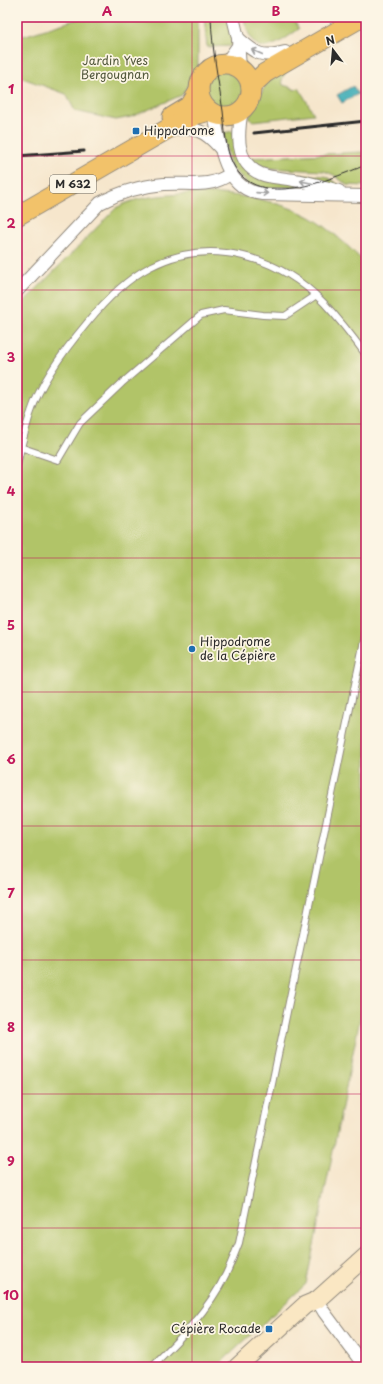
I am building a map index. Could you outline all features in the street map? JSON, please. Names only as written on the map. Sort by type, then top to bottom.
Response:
[{"type":"main road","points":[[239,72],[259,68],[345,17]]},
{"type":"main road","points":[[239,72],[248,101],[242,109],[229,115],[212,112],[201,100],[199,91],[200,81],[204,74],[216,65],[239,72],[266,73],[362,17]]},
{"type":"main road","name":"M 632","points":[[17,206],[187,108],[199,91]]},
{"type":"main road","name":"M 632","points":[[17,216],[166,130],[195,115],[212,112]]},
{"type":"main road","points":[[237,1367],[305,1305],[317,1300],[366,1256]]},
{"type":"main road","points":[[252,1367],[312,1312],[317,1300]]},
{"type":"street","points":[[233,17],[238,42],[239,72]]},
{"type":"street","points":[[238,42],[252,51],[263,55],[285,52]]},
{"type":"street","points":[[242,109],[239,128],[240,147],[244,161],[250,168],[262,175],[306,182],[362,195]]},
{"type":"street","points":[[212,112],[220,148],[230,174],[246,189],[254,193],[362,195]]},
{"type":"street","points":[[166,130],[198,130],[206,134],[220,148]]},
{"type":"street","points":[[17,291],[100,203],[113,196],[128,191],[164,184],[218,182],[230,174]]},
{"type":"street","points":[[317,1300],[324,1312],[365,1367]]},
{"type":"lane","points":[[17,465],[19,447],[31,412],[52,371],[78,333],[107,298],[150,267],[186,254],[224,252],[259,259],[295,279],[315,296],[348,330],[366,354]]},
{"type":"lane","points":[[19,447],[58,460],[80,423],[122,383],[201,316],[224,310],[284,316],[315,296]]},
{"type":"lane","points":[[151,1367],[178,1340],[208,1304],[226,1275],[239,1243],[366,631]]},
{"type":"green space","name":"Jardin Yves Bergougnan","points":[[84,17],[198,17],[198,68],[182,95],[131,117],[116,120],[75,111],[66,94],[17,76],[17,38]]},
{"type":"green space","points":[[204,17],[227,17],[234,36],[232,46],[207,47]]},
{"type":"green space","points":[[243,17],[292,17],[299,29],[275,44],[261,47],[256,44],[248,33]]},
{"type":"green space","points":[[225,70],[238,76],[244,89],[238,102],[225,108],[212,102],[206,89],[212,76]]},
{"type":"green space","points":[[284,72],[285,73],[282,79],[283,85],[293,88],[294,90],[299,88],[314,114],[253,121],[249,118],[267,82]]},
{"type":"green space","points":[[233,131],[241,163],[335,192],[271,191],[249,185],[231,167],[223,133]]},
{"type":"green space","points":[[362,152],[366,157],[366,186],[347,185],[334,175],[324,171],[266,168],[255,163],[251,158]]},
{"type":"green space","points":[[288,175],[325,176],[347,190]]},
{"type":"green space","name":"Hippodrome de la Cépière","points":[[191,193],[221,194],[252,198],[282,205],[310,217],[325,226],[366,264],[366,989],[306,1284],[216,1367],[17,1367],[17,309],[116,208],[143,198]]},
{"type":"water","points":[[353,86],[358,94],[342,103],[337,95]]},
{"type":"tram line","points":[[211,17],[214,52],[227,145],[233,164],[244,178],[259,186],[277,189],[295,188],[334,178],[366,165]]},
{"type":"railway","points":[[254,133],[366,121]]},
{"type":"railway","points":[[17,156],[84,151]]},
{"type":"place","name":"Hippodrome","points":[[136,131]]},
{"type":"place","name":"Hippodrome de la Cépière","points":[[192,649]]},
{"type":"place","name":"Cépière Rocade","points":[[269,1329]]}]
